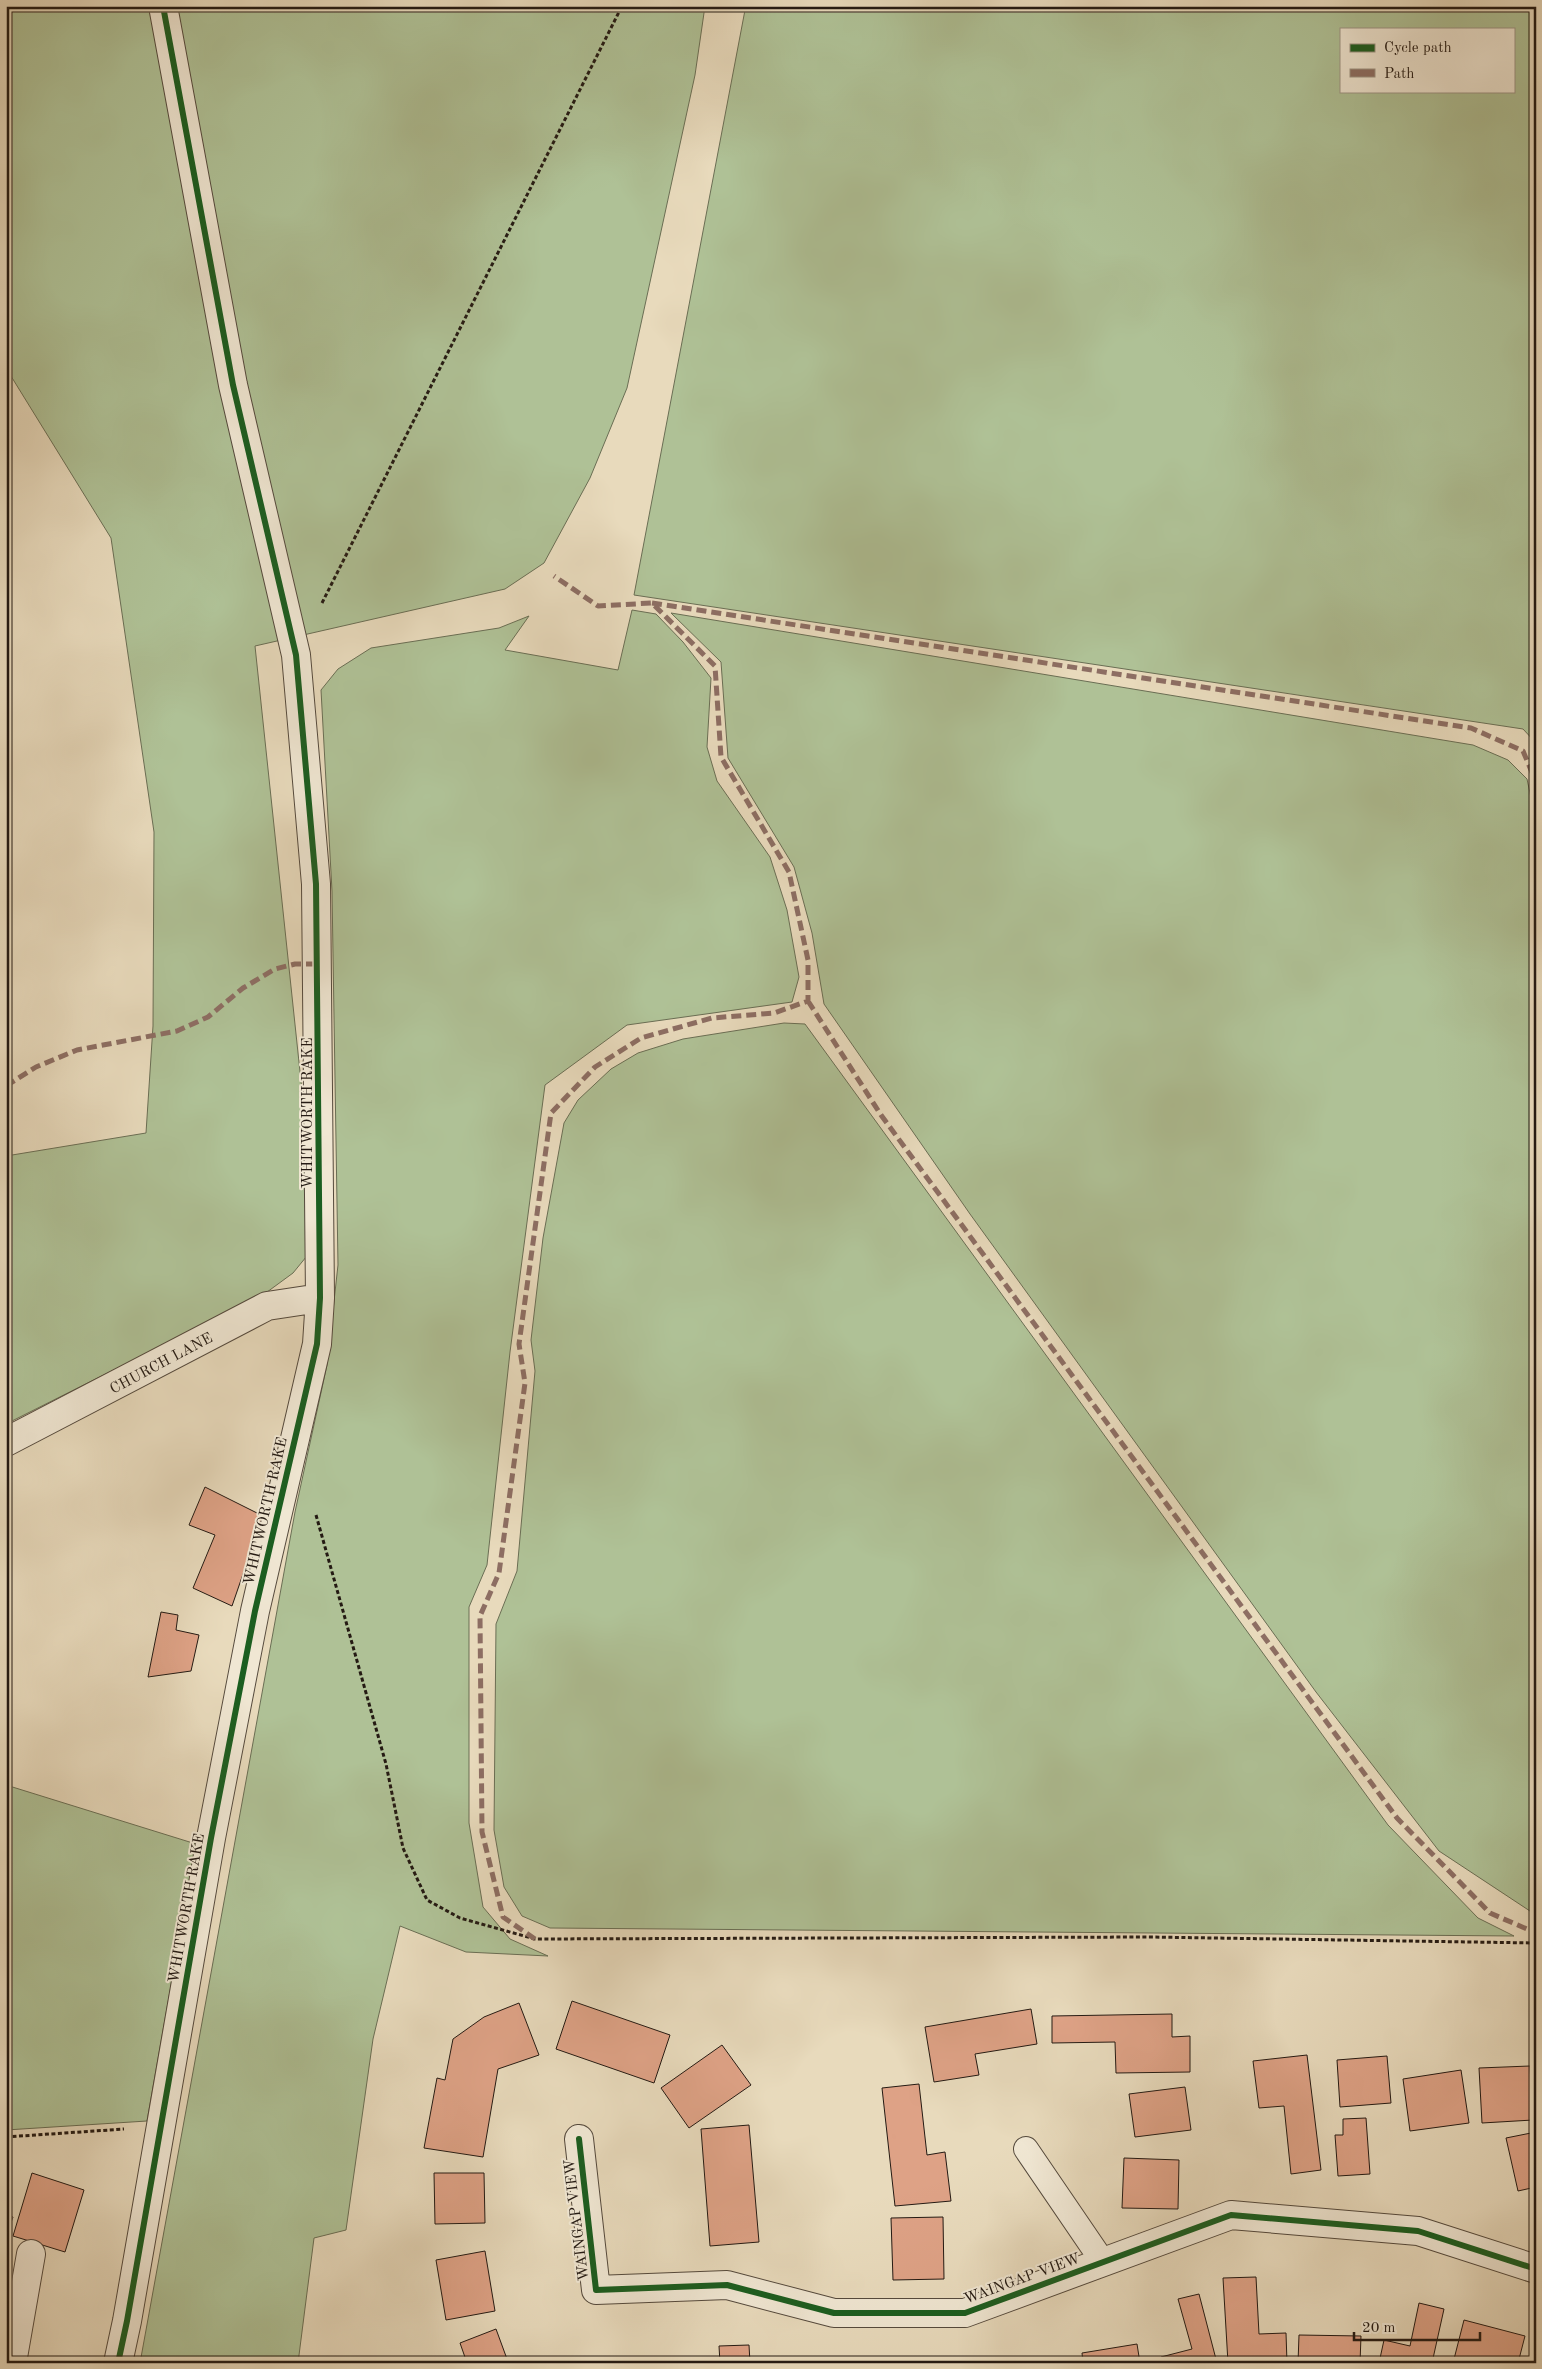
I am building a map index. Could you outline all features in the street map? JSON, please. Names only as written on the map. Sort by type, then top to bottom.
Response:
[{"type":"street","name":"WHITWORTH RAKE","points":[[118,2363],[127,2321],[211,1838],[255,1611],[317,1344],[320,1298],[316,884],[296,655],[233,385],[163,6]]},
{"type":"street","name":"CHURCH LANE","points":[[6,1442],[267,1306],[320,1298]]},
{"type":"street","name":"WAINGAP VIEW","points":[[579,2139],[596,2290],[727,2285],[834,2313],[965,2313],[1231,2215],[1418,2231],[1536,2268]]},
{"type":"street","points":[[12,2363],[31,2254]]},
{"type":"lane","points":[[1026,2149],[1103,2262]]},
{"type":"path","points":[[296,655],[622,6]]},
{"type":"path","points":[[314,1507],[386,1764],[403,1848],[427,1900],[460,1918],[535,1939],[1150,1937],[1536,1944]]},
{"type":"path","points":[[6,2137],[128,2129],[160,2132]]},
{"type":"green space","points":[[6,6],[705,6],[695,75],[627,388],[590,478],[544,563],[505,589],[255,646],[305,1119],[311,1251],[293,1273],[263,1295],[6,1424],[6,1156],[146,1133],[153,1026],[154,832],[111,538],[6,368]]},
{"type":"green space","points":[[749,6],[1536,6],[1536,743],[1523,729],[634,595],[745,10]]},
{"type":"green space","points":[[632,610],[656,614],[683,642],[711,678],[707,747],[717,781],[770,857],[787,910],[799,977],[792,1002],[627,1025],[545,1085],[510,1352],[487,1565],[469,1607],[469,1823],[483,1907],[510,1939],[548,1956],[466,1952],[400,1926],[373,2039],[346,2230],[314,2238],[298,2363],[140,2363],[295,1512],[327,1365],[338,1265],[332,891],[321,690],[338,669],[371,648],[499,628],[529,616],[505,650],[618,670]]},
{"type":"green space","points":[[671,613],[1473,745],[1508,760],[1527,779],[1536,821],[1536,1915],[1439,1851],[1316,1692],[970,1214],[824,1004],[812,933],[794,867],[728,758],[721,662]]},
{"type":"green space","points":[[784,1023],[805,1024],[1388,1825],[1478,1918],[1514,1936],[550,1928],[522,1916],[504,1887],[494,1830],[496,1624],[517,1571],[535,1371],[531,1340],[543,1238],[564,1123],[578,1100],[611,1069],[638,1053],[683,1039]]},
{"type":"green space","points":[[6,1785],[196,1844],[147,2121],[6,2130]]},
{"type":"building","points":[[205,1487],[263,1516],[232,1606],[193,1588],[215,1535],[189,1525]]},
{"type":"building","points":[[161,1612],[178,1615],[176,1630],[199,1635],[191,1671],[148,1677]]},
{"type":"building","points":[[572,2001],[670,2035],[654,2083],[556,2049]]},
{"type":"building","points":[[519,2003],[539,2055],[498,2069],[483,2157],[424,2148],[437,2078],[445,2080],[453,2039],[484,2017]]},
{"type":"building","points":[[1031,2009],[1037,2044],[975,2054],[979,2075],[934,2082],[925,2027]]},
{"type":"building","points":[[1172,2014],[1172,2037],[1190,2036],[1190,2072],[1116,2073],[1115,2042],[1052,2043],[1052,2016]]},
{"type":"building","points":[[722,2045],[751,2085],[689,2128],[661,2088]]},
{"type":"building","points":[[1307,2055],[1321,2170],[1291,2174],[1284,2106],[1259,2108],[1253,2061]]},
{"type":"building","points":[[1387,2056],[1391,2103],[1340,2107],[1337,2060]]},
{"type":"building","points":[[1530,2066],[1533,2120],[1482,2123],[1479,2068]]},
{"type":"building","points":[[1461,2070],[1469,2123],[1410,2131],[1403,2079]]},
{"type":"building","points":[[919,2084],[927,2155],[945,2152],[951,2201],[895,2206],[882,2088]]},
{"type":"building","points":[[1185,2087],[1191,2130],[1135,2137],[1129,2094]]},
{"type":"building","points":[[1366,2118],[1370,2174],[1338,2176],[1335,2135],[1343,2135],[1343,2119]]},
{"type":"building","points":[[749,2125],[759,2242],[710,2246],[701,2129]]},
{"type":"building","points":[[1536,2132],[1536,2187],[1518,2191],[1506,2138]]},
{"type":"building","points":[[1124,2158],[1179,2160],[1178,2209],[1122,2208]]},
{"type":"building","points":[[32,2173],[84,2190],[65,2252],[13,2236]]},
{"type":"building","points":[[434,2173],[484,2173],[485,2223],[435,2224]]},
{"type":"building","points":[[6,2214],[13,2217],[6,2237]]},
{"type":"building","points":[[943,2217],[944,2279],[893,2280],[891,2218]]},
{"type":"building","points":[[485,2251],[495,2311],[446,2320],[436,2260]]},
{"type":"building","points":[[1256,2277],[1259,2334],[1286,2333],[1287,2363],[1228,2363],[1223,2278]]},
{"type":"building","points":[[1199,2294],[1217,2363],[1163,2363],[1161,2357],[1192,2349],[1178,2299]]},
{"type":"building","points":[[1419,2303],[1444,2309],[1432,2363],[1379,2363],[1384,2340],[1410,2346]]},
{"type":"building","points":[[1464,2320],[1525,2336],[1518,2363],[1453,2363]]},
{"type":"building","points":[[496,2329],[507,2359],[498,2363],[467,2363],[460,2343]]},
{"type":"building","points":[[1299,2335],[1361,2336],[1360,2363],[1298,2363]]},
{"type":"building","points":[[1137,2344],[1140,2363],[1083,2363],[1082,2353]]},
{"type":"building","points":[[749,2345],[750,2363],[720,2363],[719,2346]]},
{"type":"marked path","points":[[535,1939],[503,1917],[482,1832],[480,1616],[499,1573],[525,1383],[519,1344],[551,1113],[595,1067],[641,1038],[712,1018],[774,1013],[808,1001],[808,960],[789,872],[721,757],[715,666],[652,603],[598,606],[554,576]]},
{"type":"marked path","points":[[652,603],[1471,728],[1523,751],[1536,782]]},
{"type":"marked path","points":[[6,1086],[36,1067],[77,1050],[177,1031],[208,1017],[243,988],[275,969],[295,964],[318,964]]},
{"type":"marked path","points":[[808,1001],[881,1115],[1397,1818],[1490,1913],[1536,1933]]},
{"type":"cycle path","points":[[118,2363],[127,2321],[211,1838],[255,1611],[317,1344],[320,1298],[316,884],[296,655],[233,385],[163,6]]},
{"type":"cycle path","points":[[579,2139],[596,2290],[727,2285],[834,2313],[965,2313],[1231,2215],[1418,2231],[1536,2269]]}]
